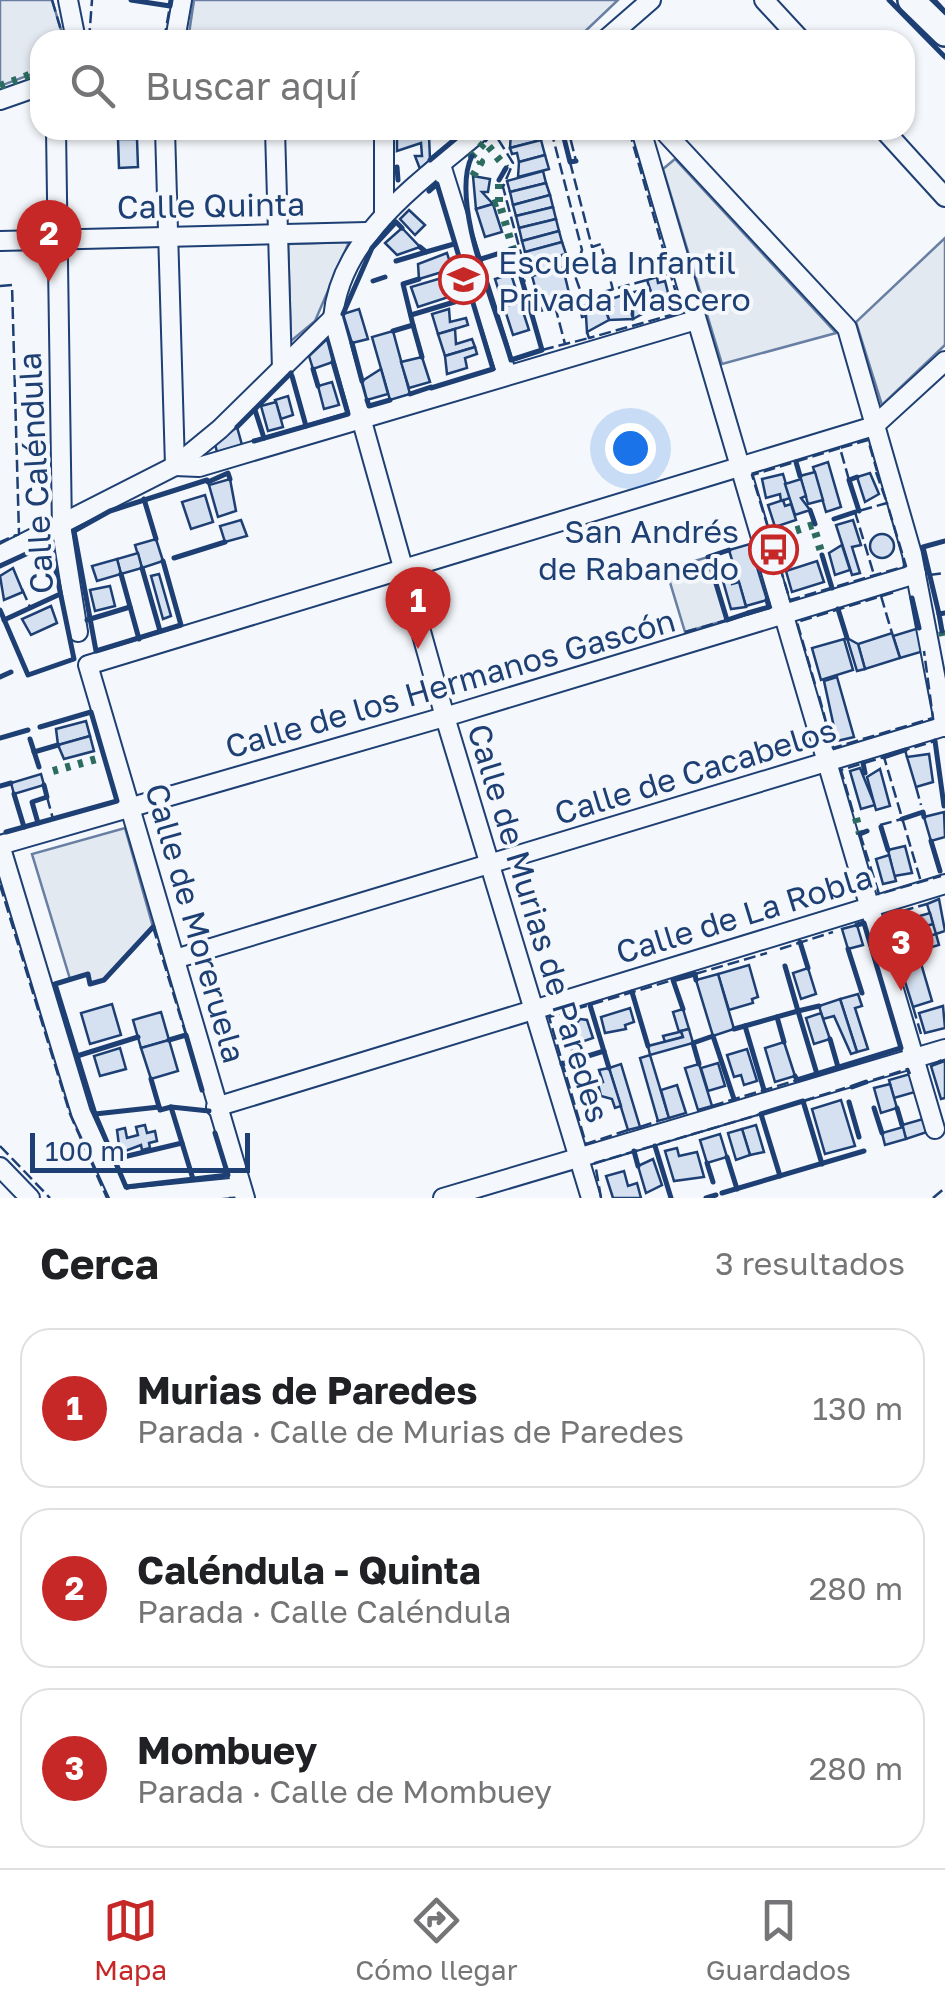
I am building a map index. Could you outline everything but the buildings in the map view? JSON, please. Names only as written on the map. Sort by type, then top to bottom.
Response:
[{"type":"highway","points":[[910,0],[945,33]]},
{"type":"street","points":[[68,0],[74,30]]},
{"type":"street","points":[[178,30],[182,0]]},
{"type":"street","points":[[612,30],[635,0]]},
{"type":"street","points":[[616,30],[651,0]]},
{"type":"street","points":[[764,0],[792,30]]},
{"type":"street","points":[[0,100],[30,90]]},
{"type":"street","name":"Calle Caléndula","points":[[56,140],[62,524],[78,632]]},
{"type":"street","points":[[165,140],[175,466]]},
{"type":"street","points":[[275,140],[282,369]]},
{"type":"street","points":[[384,140],[384,216]]},
{"type":"street","points":[[0,555],[175,466],[333,318],[335,298],[368,232],[470,140]]},
{"type":"street","points":[[643,140],[935,1129]]},
{"type":"street","points":[[672,140],[847,328],[916,574],[945,726]]},
{"type":"street","points":[[893,140],[945,197]]},
{"type":"street","points":[[441,165],[507,375]]},
{"type":"street","name":"Calle Quinta","points":[[0,241],[368,232]]},
{"type":"street","name":"Calle de Murias de Paredes","points":[[333,318],[445,717],[591,1198]]},
{"type":"street","points":[[175,466],[199,468],[696,320]]},
{"type":"street","points":[[404,567],[874,426],[945,360]]},
{"type":"street","name":"Calle de Moreruela","points":[[243,1193],[133,807],[88,665],[404,567]]},
{"type":"street","name":"Calle de los Hermanos Gascón","points":[[0,845],[445,717],[916,574]]},
{"type":"street","name":"Calle de Cacabelos","points":[[175,959],[945,726]]},
{"type":"street","points":[[0,845],[81,1113],[120,1198]]},
{"type":"street","name":"Calle de La Robla","points":[[216,1107],[945,884]]},
{"type":"street","points":[[443,1198],[945,1048]]},
{"type":"street","points":[[0,1167],[30,1198]]},
{"type":"street","points":[[131,1198],[243,1193]]},
{"type":"shaded area","points":[[0,0],[52,0],[61,30],[30,30],[30,75],[0,86]]},
{"type":"shaded area","points":[[194,0],[618,0],[586,30],[190,30]]},
{"type":"shaded area","points":[[675,159],[836,333],[722,364],[663,169]]},
{"type":"shaded area","points":[[945,238],[945,345],[882,405],[856,322]]},
{"type":"shaded area","points":[[349,242],[315,321],[291,341],[288,244]]},
{"type":"shaded area","points":[[708,557],[727,620],[685,632],[666,569]]},
{"type":"shaded area","points":[[125,828],[153,927],[104,980],[90,984],[88,974],[70,979],[32,854]]},
{"type":"hedge","points":[[0,86],[30,75]]},
{"type":"hedge","points":[[473,176],[481,162],[472,156],[485,142],[506,168]]},
{"type":"hedge","points":[[499,180],[499,202]]},
{"type":"hedge","points":[[493,204],[499,202],[513,249]]},
{"type":"hedge","points":[[771,538],[813,525],[822,555]]},
{"type":"hedge","points":[[942,631],[945,643]]},
{"type":"hedge","points":[[53,771],[104,757]]},
{"type":"hedge","points":[[856,818],[860,834]]},
{"type":"fence","points":[[52,0],[61,30]]},
{"type":"fence","points":[[90,30],[92,0]]},
{"type":"fence","points":[[166,30],[170,6]]},
{"type":"fence","points":[[499,140],[513,163],[503,187],[528,280],[523,281]]},
{"type":"fence","points":[[554,140],[582,250],[574,273],[583,298]]},
{"type":"fence","points":[[571,140],[576,161]]},
{"type":"fence","points":[[632,140],[670,273]]},
{"type":"fence","points":[[570,162],[592,247],[601,244],[613,290]]},
{"type":"fence","points":[[587,332],[589,338],[682,312],[670,273],[657,277]]},
{"type":"fence","points":[[580,307],[577,299],[647,280]]},
{"type":"fence","points":[[0,286],[12,285],[19,534],[0,542]]},
{"type":"fence","points":[[555,306],[565,344]]},
{"type":"fence","points":[[542,350],[589,338]]},
{"type":"fence","points":[[849,480],[840,448],[868,440],[877,471]]},
{"type":"fence","points":[[840,448],[752,475],[790,600],[906,566],[887,503],[855,512],[874,575]]},
{"type":"fence","points":[[876,472],[887,503]]},
{"type":"fence","points":[[929,575],[945,573]]},
{"type":"fence","points":[[22,589],[30,607]]},
{"type":"fence","points":[[815,684],[797,622],[898,591]]},
{"type":"fence","points":[[881,596],[892,633]]},
{"type":"fence","points":[[685,632],[727,620]]},
{"type":"fence","points":[[819,696],[833,748],[933,718],[924,651]]},
{"type":"fence","points":[[907,757],[905,750],[935,741]]},
{"type":"fence","points":[[853,812],[841,770],[884,757],[921,882]]},
{"type":"fence","points":[[916,787],[921,805]]},
{"type":"fence","points":[[47,797],[53,819]]},
{"type":"fence","points":[[880,825],[902,819]]},
{"type":"fence","points":[[860,834],[879,894],[941,876]]},
{"type":"fence","points":[[0,885],[70,1114],[107,1198]]},
{"type":"fence","points":[[895,948],[885,916],[927,904]]},
{"type":"fence","points":[[153,927],[186,1035]]},
{"type":"fence","points":[[780,949],[833,932]]},
{"type":"fence","points":[[695,974],[767,953]]},
{"type":"fence","points":[[628,1130],[586,1144],[549,1017],[673,980]]},
{"type":"fence","points":[[913,1007],[921,1034]]},
{"type":"fence","points":[[931,1066],[945,1058]]},
{"type":"fence","points":[[873,1080],[908,1069],[910,1074]]},
{"type":"fence","points":[[712,1106],[797,1080]]},
{"type":"fence","points":[[803,1101],[845,1088]]},
{"type":"fence","points":[[601,1198],[595,1163],[761,1114]]},
{"type":"fence","points":[[640,1127],[658,1121]]},
{"type":"fence","points":[[0,1146],[50,1198]]},
{"type":"fence","points":[[933,1198],[945,1188]]},
{"type":"fence","points":[[229,1198],[235,1198]]},
{"type":"wall","points":[[131,0],[170,6],[171,0]]},
{"type":"wall","points":[[889,0],[945,57]]},
{"type":"wall","points":[[934,0],[945,12]]},
{"type":"wall","points":[[430,160],[454,140]]},
{"type":"wall","points":[[564,140],[570,162],[576,161]]},
{"type":"wall","points":[[472,156],[466,176],[471,228],[511,360],[542,350],[513,249],[481,259]]},
{"type":"wall","points":[[397,167],[398,180]]},
{"type":"wall","points":[[499,180],[506,168]]},
{"type":"wall","points":[[429,191],[437,184],[493,369],[431,388]]},
{"type":"wall","points":[[343,314],[372,248],[396,222],[402,228]]},
{"type":"wall","points":[[426,252],[454,244]]},
{"type":"wall","points":[[396,261],[426,252],[420,247]]},
{"type":"wall","points":[[373,281],[385,277]]},
{"type":"wall","points":[[413,325],[403,284],[419,279]]},
{"type":"wall","points":[[411,315],[471,297]]},
{"type":"wall","points":[[532,312],[577,299]]},
{"type":"wall","points":[[393,331],[413,325],[422,357]]},
{"type":"wall","points":[[352,343],[362,381]]},
{"type":"wall","points":[[254,441],[348,414],[333,362]]},
{"type":"wall","points":[[313,369],[318,386]]},
{"type":"wall","points":[[237,427],[291,373]]},
{"type":"wall","points":[[292,376],[306,426]]},
{"type":"wall","points":[[410,394],[431,387]]},
{"type":"wall","points":[[367,400],[369,406],[390,400]]},
{"type":"wall","points":[[255,410],[264,438]]},
{"type":"wall","points":[[796,462],[800,476]]},
{"type":"wall","points":[[208,482],[228,473],[230,479]]},
{"type":"wall","points":[[857,477],[849,480],[859,511]]},
{"type":"wall","points":[[163,561],[181,625],[96,651],[74,531],[110,511],[207,480]]},
{"type":"wall","points":[[144,499],[156,539]]},
{"type":"wall","points":[[810,510],[815,524]]},
{"type":"wall","points":[[834,519],[855,512]]},
{"type":"wall","points":[[939,614],[923,547],[945,541]]},
{"type":"wall","points":[[174,558],[225,542]]},
{"type":"wall","points":[[0,566],[50,543],[74,659],[28,675],[0,610]]},
{"type":"wall","points":[[729,550],[708,557],[727,620],[748,613]]},
{"type":"wall","points":[[822,555],[832,588]]},
{"type":"wall","points":[[142,568],[160,631]]},
{"type":"wall","points":[[121,574],[139,639]]},
{"type":"wall","points":[[4,620],[58,595]]},
{"type":"wall","points":[[912,598],[919,628]]},
{"type":"wall","points":[[748,613],[769,607],[767,600]]},
{"type":"wall","points":[[87,620],[130,607]]},
{"type":"wall","points":[[838,609],[847,638]]},
{"type":"wall","points":[[942,631],[939,614],[945,613]]},
{"type":"wall","points":[[0,677],[11,672]]},
{"type":"wall","points":[[6,832],[117,801],[91,712],[40,727]]},
{"type":"wall","points":[[0,738],[28,730]]},
{"type":"wall","points":[[30,739],[39,767]]},
{"type":"wall","points":[[935,741],[944,806]]},
{"type":"wall","points":[[34,752],[58,745]]},
{"type":"wall","points":[[884,757],[905,750]]},
{"type":"wall","points":[[863,763],[865,773]]},
{"type":"wall","points":[[0,786],[11,783]]},
{"type":"wall","points":[[38,823],[32,802],[47,797],[44,785]]},
{"type":"wall","points":[[14,794],[24,827]]},
{"type":"wall","points":[[902,819],[923,812],[924,817]]},
{"type":"wall","points":[[881,827],[888,850]]},
{"type":"wall","points":[[860,834],[867,831]]},
{"type":"wall","points":[[931,841],[940,871]]},
{"type":"wall","points":[[795,1076],[797,1080],[901,1048],[864,923],[857,925]]},
{"type":"wall","points":[[153,927],[104,980],[90,984],[88,974],[55,984],[95,1114],[126,1187],[228,1175],[215,1133]]},
{"type":"wall","points":[[800,942],[808,968]]},
{"type":"wall","points":[[848,949],[862,993]]},
{"type":"wall","points":[[785,966],[798,1011],[819,1006]]},
{"type":"wall","points":[[683,1009],[673,980],[695,974],[696,980]]},
{"type":"wall","points":[[632,992],[648,1046]]},
{"type":"wall","points":[[590,1005],[609,1068]]},
{"type":"wall","points":[[734,1029],[798,1011],[817,1074]]},
{"type":"wall","points":[[777,1017],[784,1042]]},
{"type":"wall","points":[[745,1026],[764,1090]]},
{"type":"wall","points":[[169,1040],[186,1035],[202,1090]]},
{"type":"wall","points":[[699,1064],[693,1043],[713,1036],[734,1099]]},
{"type":"wall","points":[[77,1056],[138,1037]]},
{"type":"wall","points":[[830,1039],[838,1067]]},
{"type":"wall","points":[[562,1064],[604,1051]]},
{"type":"wall","points":[[151,1079],[160,1110],[171,1107],[209,1111]]},
{"type":"wall","points":[[852,1087],[866,1082]]},
{"type":"wall","points":[[780,1176],[761,1114],[803,1101],[822,1164]]},
{"type":"wall","points":[[849,1102],[859,1137]]},
{"type":"wall","points":[[95,1114],[159,1107]]},
{"type":"wall","points":[[171,1107],[193,1179]]},
{"type":"wall","points":[[874,1108],[882,1133]]},
{"type":"wall","points":[[897,1108],[902,1125]]},
{"type":"wall","points":[[115,1159],[182,1143]]},
{"type":"wall","points":[[655,1146],[671,1198]]},
{"type":"wall","points":[[634,1151],[638,1166]]},
{"type":"wall","points":[[722,1193],[864,1151]]},
{"type":"wall","points":[[727,1157],[737,1189]]},
{"type":"wall","points":[[707,1163],[713,1182]]},
{"type":"wall","points":[[706,1198],[716,1195]]},
{"type":"place","name":"Escuela Infantil Privada Mascero","points":[[463,280]]},
{"type":"place","name":"Caléndula - Quinta","points":[[49,282]]},
{"type":"place","name":"San Andrés de Rabanedo","points":[[774,549]]},
{"type":"place","name":"Murias de Paredes","points":[[418,649]]},
{"type":"place","name":"Mombuey","points":[[901,991]]}]
